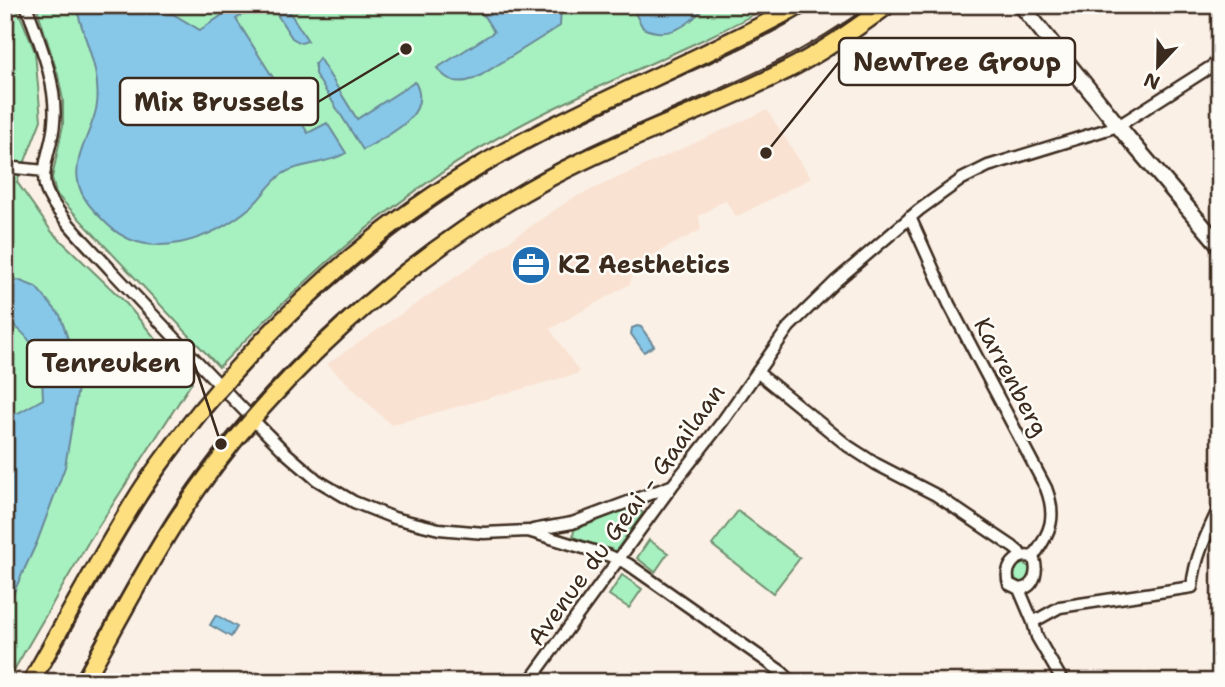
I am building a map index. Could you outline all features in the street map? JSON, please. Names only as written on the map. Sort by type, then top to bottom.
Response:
[{"type":"main road","points":[[31,682],[139,493],[174,444],[221,386],[286,318],[347,261],[465,175],[558,123],[760,27],[800,5]]},
{"type":"main road","points":[[84,682],[177,520],[215,466],[253,419],[321,347],[377,295],[452,239],[577,163],[785,71],[888,5]]},
{"type":"street","points":[[26,5],[52,90],[55,120],[45,171],[45,186],[51,199],[221,386],[286,453],[317,480],[354,502],[394,518],[439,529],[484,533],[528,531],[572,523],[672,486]]},
{"type":"street","points":[[1021,5],[1220,246]]},
{"type":"street","name":"Avenue du Geai - Gaailaan","points":[[529,682],[789,327],[835,282],[945,189],[988,166],[1118,125],[1220,61]]},
{"type":"street","points":[[5,167],[45,171]]},
{"type":"street","name":"Karrenberg","points":[[910,217],[949,304],[1053,506],[1051,523],[1044,542],[1033,557]]},
{"type":"street","points":[[757,372],[848,446],[876,464],[936,495],[1013,547],[1021,557]]},
{"type":"street","points":[[1033,622],[1060,607],[1192,587],[1194,567],[1201,544],[1220,506]]},
{"type":"street","points":[[528,531],[618,560],[779,677],[792,682]]},
{"type":"street","points":[[1021,557],[1033,557],[1036,564],[1034,577],[1024,589],[1009,584],[1007,574],[1013,562],[1021,557]]},
{"type":"street","points":[[1018,589],[1037,637],[1063,682]]},
{"type":"shaded area","points":[[767,110],[811,178],[736,217],[725,200],[699,216],[701,230],[635,264],[630,284],[550,329],[580,373],[391,425],[327,364],[571,199]]},
{"type":"green space","points":[[5,5],[16,5],[35,52],[41,120],[17,182],[52,232],[124,301],[192,382],[89,541],[7,682],[5,682]]},
{"type":"green space","points":[[36,5],[771,5],[548,111],[474,152],[434,178],[358,235],[288,298],[219,367],[56,194],[52,178],[63,125],[63,100]]},
{"type":"green space","points":[[634,506],[643,513],[615,552],[573,537],[574,530]]},
{"type":"green space","points":[[738,511],[800,558],[773,593],[712,545]]},
{"type":"green space","points":[[649,540],[668,553],[655,572],[637,558]]},
{"type":"green space","points":[[1022,564],[1028,567],[1031,573],[1028,579],[1022,582],[1016,579],[1013,573],[1016,567]]},
{"type":"green space","points":[[622,575],[642,589],[629,608],[609,595]]},
{"type":"water","points":[[76,5],[158,5],[200,30],[237,5],[254,5],[255,7],[236,19],[308,133],[327,123],[346,153],[281,175],[252,206],[219,229],[200,237],[161,245],[142,243],[124,236],[107,224],[93,209],[85,199],[78,181],[78,162],[95,113],[98,91],[94,66]]},
{"type":"water","points":[[271,5],[285,5],[308,41],[301,43],[292,38]]},
{"type":"water","points":[[477,5],[561,5],[560,26],[478,77],[460,82],[450,80],[437,68],[494,32]]},
{"type":"water","points":[[636,5],[706,5],[686,24],[662,32],[643,28],[635,13]]},
{"type":"water","points":[[319,58],[357,119],[415,82],[419,94],[413,115],[395,131],[363,150],[315,74],[315,64]]},
{"type":"water","points":[[18,280],[36,287],[60,315],[71,348],[78,388],[65,467],[37,542],[5,611],[5,414],[18,413],[43,399],[40,363],[32,344],[5,319],[5,283]]},
{"type":"water","points":[[641,327],[654,346],[644,352],[631,334],[632,328]]},
{"type":"water","points":[[216,615],[237,627],[231,637],[210,625]]},
{"type":"waterway","points":[[5,202],[12,201]]},
{"type":"tram line","points":[[41,682],[120,542],[186,445],[227,394],[317,301],[367,258],[472,182],[564,130],[748,45],[819,5]]},
{"type":"tram line","points":[[73,682],[144,555],[207,462],[291,364],[385,277],[489,202],[544,170],[779,61],[871,5]]},
{"type":"place","name":"Mix Brussels","points":[[406,49]]},
{"type":"place","name":"NewTree Group","points":[[766,153]]},
{"type":"place","name":"KZ Aesthetics","points":[[531,265]]},
{"type":"place","name":"Tenreuken","points":[[221,444]]}]
